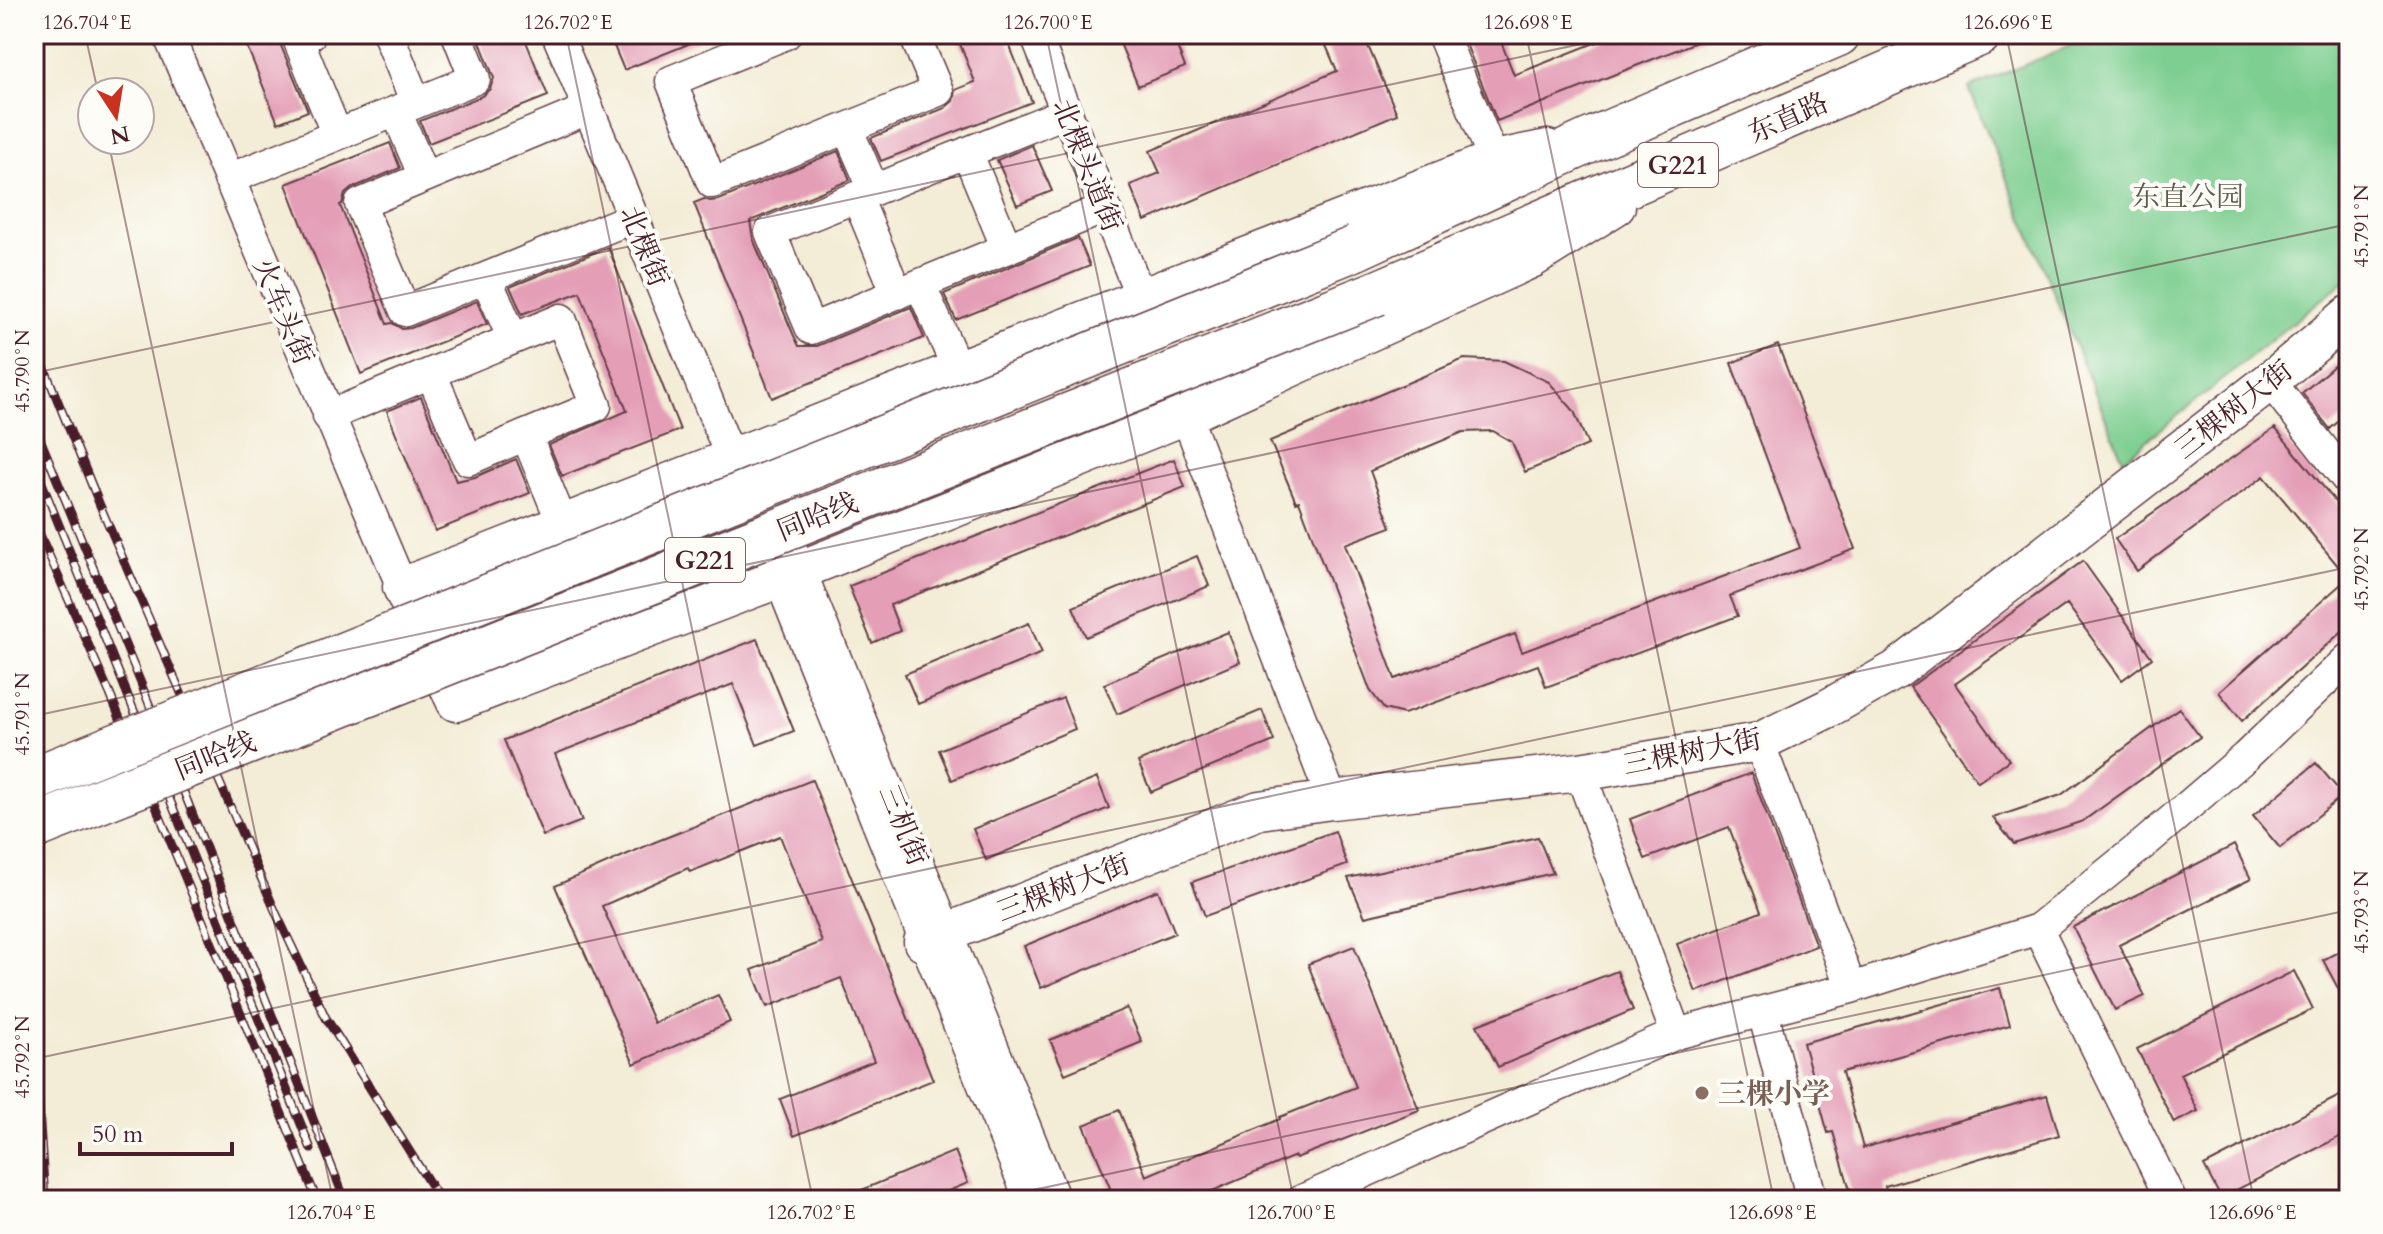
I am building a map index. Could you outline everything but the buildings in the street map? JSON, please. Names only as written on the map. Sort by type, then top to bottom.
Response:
[{"type":"highway","name":"东直路","points":[[1356,248],[1589,141],[1838,34]]},
{"type":"highway","name":"东直路","points":[[1377,293],[1979,34]]},
{"type":"highway","name":"同哈线","points":[[34,779],[1356,248]]},
{"type":"highway","name":"同哈线","points":[[34,827],[1377,293]]},
{"type":"main road","points":[[1589,141],[1494,160],[402,587],[456,702],[790,574],[1186,415],[1533,258],[1687,161]]},
{"type":"main road","name":"三棵树大街","points":[[935,937],[1259,810],[1580,772],[1759,742],[1827,709],[1896,670],[2270,381],[2349,315]]},
{"type":"street","name":"火车头街","points":[[168,34],[402,587]]},
{"type":"street","points":[[311,34],[298,39],[337,135]]},
{"type":"street","points":[[388,34],[424,177]]},
{"type":"street","points":[[229,179],[475,79],[457,34]]},
{"type":"street","name":"北棵街","points":[[557,34],[634,217],[742,455]]},
{"type":"street","points":[[786,34],[671,81],[712,183],[938,91],[914,34]]},
{"type":"street","name":"北棵头道街","points":[[1035,34],[1141,297]]},
{"type":"street","points":[[1442,34],[1494,160]]},
{"type":"street","points":[[588,109],[360,204],[405,311],[634,217]]},
{"type":"street","points":[[1067,112],[770,232],[811,329],[1105,208]]},
{"type":"street","points":[[847,128],[865,194],[908,289],[958,370]]},
{"type":"street","points":[[967,152],[1007,249]]},
{"type":"street","points":[[486,278],[513,339]]},
{"type":"street","points":[[328,416],[431,373],[561,319],[596,406],[468,460],[431,373]]},
{"type":"street","points":[[2270,381],[2349,482]]},
{"type":"street","points":[[1186,415],[1332,800]]},
{"type":"street","points":[[526,435],[563,525]]},
{"type":"street","name":"三机街","points":[[742,455],[935,937],[1030,1200]]},
{"type":"street","points":[[1302,1200],[1676,1034],[1851,988],[2038,929],[2245,757],[2349,658]]},
{"type":"street","points":[[1759,742],[1851,988]]},
{"type":"street","points":[[1580,772],[1676,1034]]},
{"type":"street","points":[[2038,929],[2171,1200]]},
{"type":"street","name":"三机街","points":[[935,937],[1055,1200]]},
{"type":"street","points":[[1763,1012],[1812,1200]]},
{"type":"green space","name":"东直公园","points":[[2099,34],[2349,34],[2349,277],[2123,460],[1969,88]]},
{"type":"railway","points":[[34,342],[99,503],[277,915],[326,1018],[440,1200]]},
{"type":"railway","points":[[34,424],[140,681],[345,1200]]},
{"type":"railway","points":[[34,463],[311,1149]]},
{"type":"railway","points":[[34,521],[110,694],[317,1200]]},
{"type":"railway","points":[[34,1035],[45,1200]]},
{"type":"place","name":"三棵小学","points":[[1702,1093]]}]
